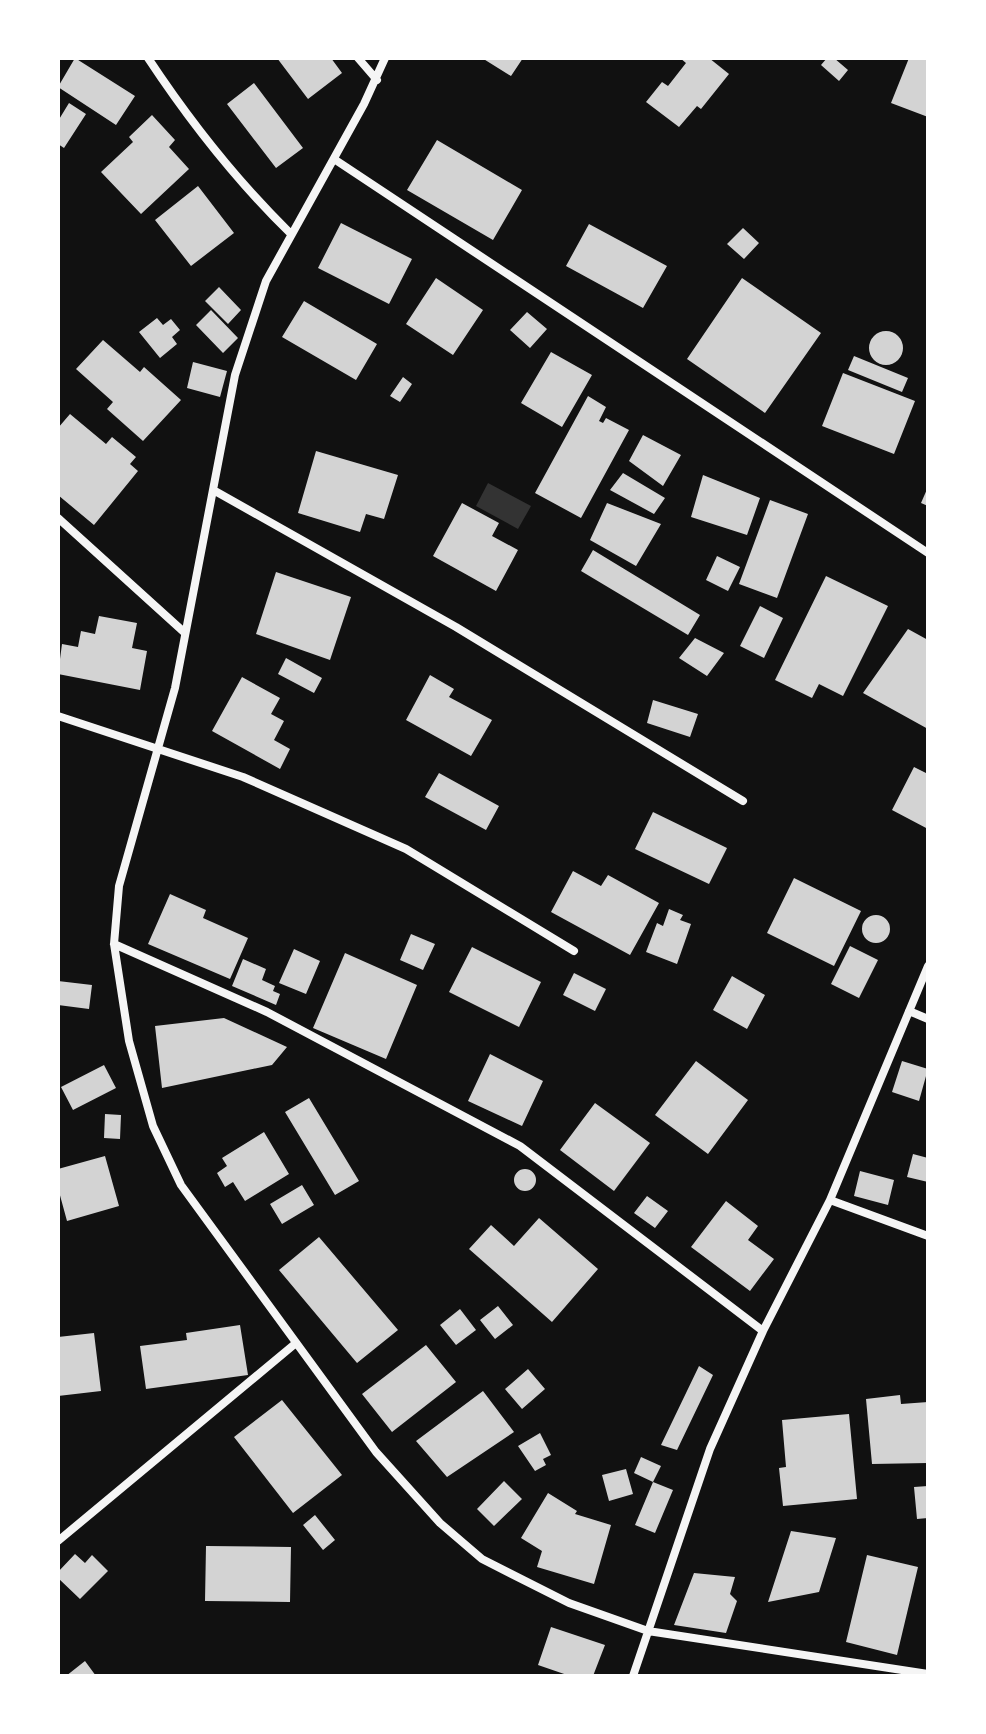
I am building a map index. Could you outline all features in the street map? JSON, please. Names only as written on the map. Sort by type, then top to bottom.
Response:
[{"type":"street","points":[[148,58],[168,89],[261,204],[290,233]]},
{"type":"street","points":[[358,58],[377,80]]},
{"type":"street","points":[[385,58],[377,80],[266,281],[235,375],[175,688],[119,886],[114,944],[129,1041],[153,1126],[181,1185],[376,1452],[440,1523],[482,1559],[569,1603],[648,1631],[928,1674]]},
{"type":"street","points":[[334,159],[928,553]]},
{"type":"street","points":[[215,491],[456,627],[743,801]]},
{"type":"street","points":[[58,518],[185,633]]},
{"type":"street","points":[[58,716],[243,777],[406,849],[574,951]]},
{"type":"street","points":[[114,944],[267,1012],[520,1146],[763,1331]]},
{"type":"street","points":[[633,1676],[710,1449],[763,1331],[830,1200],[928,966]]},
{"type":"street","points":[[909,1011],[928,1019]]},
{"type":"street","points":[[830,1200],[928,1236]]},
{"type":"street","points":[[58,1541],[296,1343]]},
{"type":"shaded area","points":[[488,483],[531,506],[518,529],[476,506]]},
{"type":"building","points":[[75,58],[135,96],[116,125],[58,87]]},
{"type":"building","points":[[277,58],[331,58],[342,73],[308,99]]},
{"type":"building","points":[[482,58],[523,58],[511,76]]},
{"type":"building","points":[[680,58],[709,58],[729,74],[701,109],[697,106],[679,127],[646,102],[662,82],[668,86],[686,63]]},
{"type":"building","points":[[827,58],[834,58],[848,70],[839,81],[821,65]]},
{"type":"building","points":[[909,58],[928,58],[928,117],[891,103]]},
{"type":"building","points":[[254,83],[303,148],[276,168],[227,104]]},
{"type":"building","points":[[69,103],[86,114],[64,148],[58,144],[58,121]]},
{"type":"building","points":[[152,115],[175,140],[169,147],[189,169],[141,214],[101,172],[133,142],[129,137]]},
{"type":"building","points":[[437,140],[522,190],[493,240],[407,190]]},
{"type":"building","points":[[198,186],[234,233],[191,266],[155,220]]},
{"type":"building","points":[[341,223],[412,259],[389,304],[318,268]]},
{"type":"building","points":[[589,224],[667,266],[643,308],[566,266]]},
{"type":"building","points":[[743,228],[759,243],[744,259],[727,244]]},
{"type":"building","points":[[436,278],[483,310],[453,355],[406,324]]},
{"type":"building","points":[[742,278],[821,333],[765,413],[687,359]]},
{"type":"building","points":[[219,287],[241,310],[228,324],[205,301]]},
{"type":"building","points":[[304,301],[377,344],[356,380],[282,337]]},
{"type":"building","points":[[211,310],[238,338],[223,353],[196,325]]},
{"type":"building","points":[[527,312],[547,329],[530,348],[510,330]]},
{"type":"building","points":[[157,318],[163,325],[171,319],[180,330],[172,337],[177,344],[160,358],[139,332]]},
{"type":"building","points":[[886,331],[898,336],[903,348],[898,360],[886,365],[874,360],[869,348],[874,336]]},
{"type":"building","points":[[103,340],[140,372],[144,367],[181,400],[143,441],[107,409],[113,402],[76,369]]},
{"type":"building","points":[[551,352],[592,375],[562,427],[521,403]]},
{"type":"building","points":[[854,356],[908,378],[902,392],[848,370]]},
{"type":"building","points":[[193,362],[227,371],[220,397],[187,388]]},
{"type":"building","points":[[843,373],[915,401],[894,454],[822,426]]},
{"type":"building","points":[[403,377],[412,384],[400,402],[390,396]]},
{"type":"building","points":[[588,396],[606,407],[599,421],[603,423],[606,418],[629,430],[581,518],[535,493]]},
{"type":"building","points":[[70,414],[106,444],[112,437],[136,457],[130,464],[138,471],[94,525],[58,495],[58,428]]},
{"type":"building","points":[[643,435],[681,455],[663,486],[629,461]]},
{"type":"building","points":[[316,451],[398,475],[384,519],[366,514],[360,532],[298,513]]},
{"type":"building","points":[[623,473],[665,498],[654,514],[610,490]]},
{"type":"building","points":[[703,475],[760,498],[747,535],[691,517]]},
{"type":"building","points":[[928,487],[928,506],[921,503]]},
{"type":"building","points":[[770,500],[808,514],[777,598],[739,584]]},
{"type":"building","points":[[462,503],[499,523],[492,536],[518,550],[496,591],[433,556]]},
{"type":"building","points":[[607,503],[661,524],[636,566],[590,540]]},
{"type":"building","points":[[593,550],[700,615],[688,635],[581,571]]},
{"type":"building","points":[[717,556],[740,567],[728,591],[706,580]]},
{"type":"building","points":[[276,572],[351,597],[330,660],[256,634]]},
{"type":"building","points":[[826,576],[888,606],[843,696],[819,684],[812,698],[775,680]]},
{"type":"building","points":[[760,606],[783,618],[764,658],[740,646]]},
{"type":"building","points":[[99,616],[137,623],[132,648],[147,651],[140,690],[58,674],[62,644],[78,647],[81,631],[95,634]]},
{"type":"building","points":[[908,629],[928,640],[928,729],[863,693]]},
{"type":"building","points":[[695,638],[724,653],[707,676],[679,658]]},
{"type":"building","points":[[286,658],[322,678],[314,693],[278,674]]},
{"type":"building","points":[[430,675],[454,689],[449,697],[492,720],[471,756],[406,720]]},
{"type":"building","points":[[242,677],[280,698],[271,714],[284,721],[274,740],[290,749],[280,769],[212,731]]},
{"type":"building","points":[[653,700],[698,714],[690,737],[647,723]]},
{"type":"building","points":[[914,767],[928,774],[928,829],[892,810]]},
{"type":"building","points":[[439,773],[499,806],[486,830],[425,797]]},
{"type":"building","points":[[653,812],[727,848],[709,884],[635,849]]},
{"type":"building","points":[[573,871],[601,886],[608,875],[659,903],[630,955],[551,912]]},
{"type":"building","points":[[794,878],[861,911],[834,966],[767,933]]},
{"type":"building","points":[[170,894],[206,910],[203,918],[248,938],[230,979],[148,944]]},
{"type":"building","points":[[669,909],[683,915],[680,920],[691,924],[677,964],[646,952],[657,923],[663,926]]},
{"type":"building","points":[[876,915],[886,919],[890,929],[886,939],[876,943],[866,939],[862,929],[866,919]]},
{"type":"building","points":[[411,934],[435,944],[423,970],[400,960]]},
{"type":"building","points":[[850,946],[878,960],[859,998],[831,984]]},
{"type":"building","points":[[472,947],[541,982],[519,1027],[449,992]]},
{"type":"building","points":[[294,949],[320,961],[306,994],[279,983]]},
{"type":"building","points":[[345,953],[417,985],[386,1059],[313,1028]]},
{"type":"building","points":[[243,959],[266,969],[262,980],[275,986],[273,991],[280,994],[276,1005],[232,986]]},
{"type":"building","points":[[574,973],[606,989],[595,1011],[563,995]]},
{"type":"building","points":[[732,976],[765,995],[747,1029],[713,1010]]},
{"type":"building","points":[[58,981],[92,985],[89,1009],[58,1005]]},
{"type":"building","points":[[224,1018],[287,1047],[272,1065],[162,1088],[155,1026]]},
{"type":"building","points":[[490,1054],[543,1081],[522,1126],[468,1101]]},
{"type":"building","points":[[696,1061],[748,1100],[708,1154],[655,1115]]},
{"type":"building","points":[[902,1061],[928,1069],[919,1101],[892,1092]]},
{"type":"building","points":[[104,1065],[116,1088],[73,1110],[61,1087]]},
{"type":"building","points":[[309,1098],[359,1181],[335,1195],[285,1112]]},
{"type":"building","points":[[595,1103],[650,1143],[614,1191],[560,1150]]},
{"type":"building","points":[[105,1114],[121,1115],[120,1139],[104,1138]]},
{"type":"building","points":[[264,1132],[289,1174],[245,1201],[233,1182],[225,1187],[217,1173],[227,1166],[222,1158]]},
{"type":"building","points":[[913,1154],[928,1158],[928,1182],[907,1177]]},
{"type":"building","points":[[105,1156],[119,1206],[67,1221],[58,1188],[58,1169]]},
{"type":"building","points":[[525,1169],[533,1172],[536,1180],[533,1188],[525,1191],[517,1188],[514,1180],[517,1172]]},
{"type":"building","points":[[860,1171],[894,1180],[888,1205],[854,1196]]},
{"type":"building","points":[[302,1185],[314,1205],[282,1224],[270,1204]]},
{"type":"building","points":[[647,1196],[668,1211],[655,1228],[634,1213]]},
{"type":"building","points":[[726,1201],[758,1226],[748,1240],[774,1259],[750,1291],[691,1247]]},
{"type":"building","points":[[539,1218],[598,1269],[552,1322],[469,1249],[491,1225],[514,1246]]},
{"type":"building","points":[[319,1237],[398,1330],[357,1363],[279,1270]]},
{"type":"building","points":[[498,1306],[513,1325],[495,1339],[480,1320]]},
{"type":"building","points":[[460,1309],[476,1330],[456,1345],[440,1325]]},
{"type":"building","points":[[240,1325],[248,1375],[146,1389],[140,1346],[187,1340],[186,1333]]},
{"type":"building","points":[[94,1333],[101,1391],[58,1396],[58,1337]]},
{"type":"building","points":[[426,1345],[456,1382],[392,1432],[362,1394]]},
{"type":"building","points":[[699,1366],[713,1375],[677,1450],[661,1445]]},
{"type":"building","points":[[528,1369],[545,1389],[522,1409],[505,1389]]},
{"type":"building","points":[[483,1391],[514,1432],[447,1477],[416,1441]]},
{"type":"building","points":[[900,1395],[901,1404],[928,1402],[928,1463],[872,1464],[866,1399]]},
{"type":"building","points":[[282,1400],[342,1475],[293,1513],[234,1437]]},
{"type":"building","points":[[849,1414],[857,1499],[783,1506],[779,1468],[786,1467],[782,1420]]},
{"type":"building","points":[[540,1433],[551,1455],[543,1459],[546,1465],[535,1471],[518,1446]]},
{"type":"building","points":[[641,1457],[661,1466],[653,1482],[634,1473]]},
{"type":"building","points":[[626,1469],[633,1494],[609,1501],[602,1475]]},
{"type":"building","points":[[504,1481],[522,1499],[494,1526],[477,1509]]},
{"type":"building","points":[[653,1482],[673,1490],[655,1533],[635,1525]]},
{"type":"building","points":[[928,1486],[928,1518],[917,1519],[914,1487]]},
{"type":"building","points":[[548,1493],[577,1511],[575,1514],[611,1525],[594,1584],[537,1567],[542,1551],[521,1538]]},
{"type":"building","points":[[315,1515],[335,1540],[323,1550],[303,1525]]},
{"type":"building","points":[[791,1531],[836,1538],[819,1592],[768,1602]]},
{"type":"building","points":[[206,1546],[291,1547],[290,1602],[205,1601]]},
{"type":"building","points":[[75,1554],[85,1563],[92,1555],[108,1571],[80,1599],[58,1578],[58,1572]]},
{"type":"building","points":[[867,1555],[918,1567],[897,1655],[846,1642]]},
{"type":"building","points":[[694,1573],[735,1577],[730,1594],[737,1601],[726,1633],[674,1625]]},
{"type":"building","points":[[551,1627],[605,1645],[593,1676],[570,1676],[538,1665]]},
{"type":"building","points":[[85,1661],[96,1676],[66,1676]]}]
